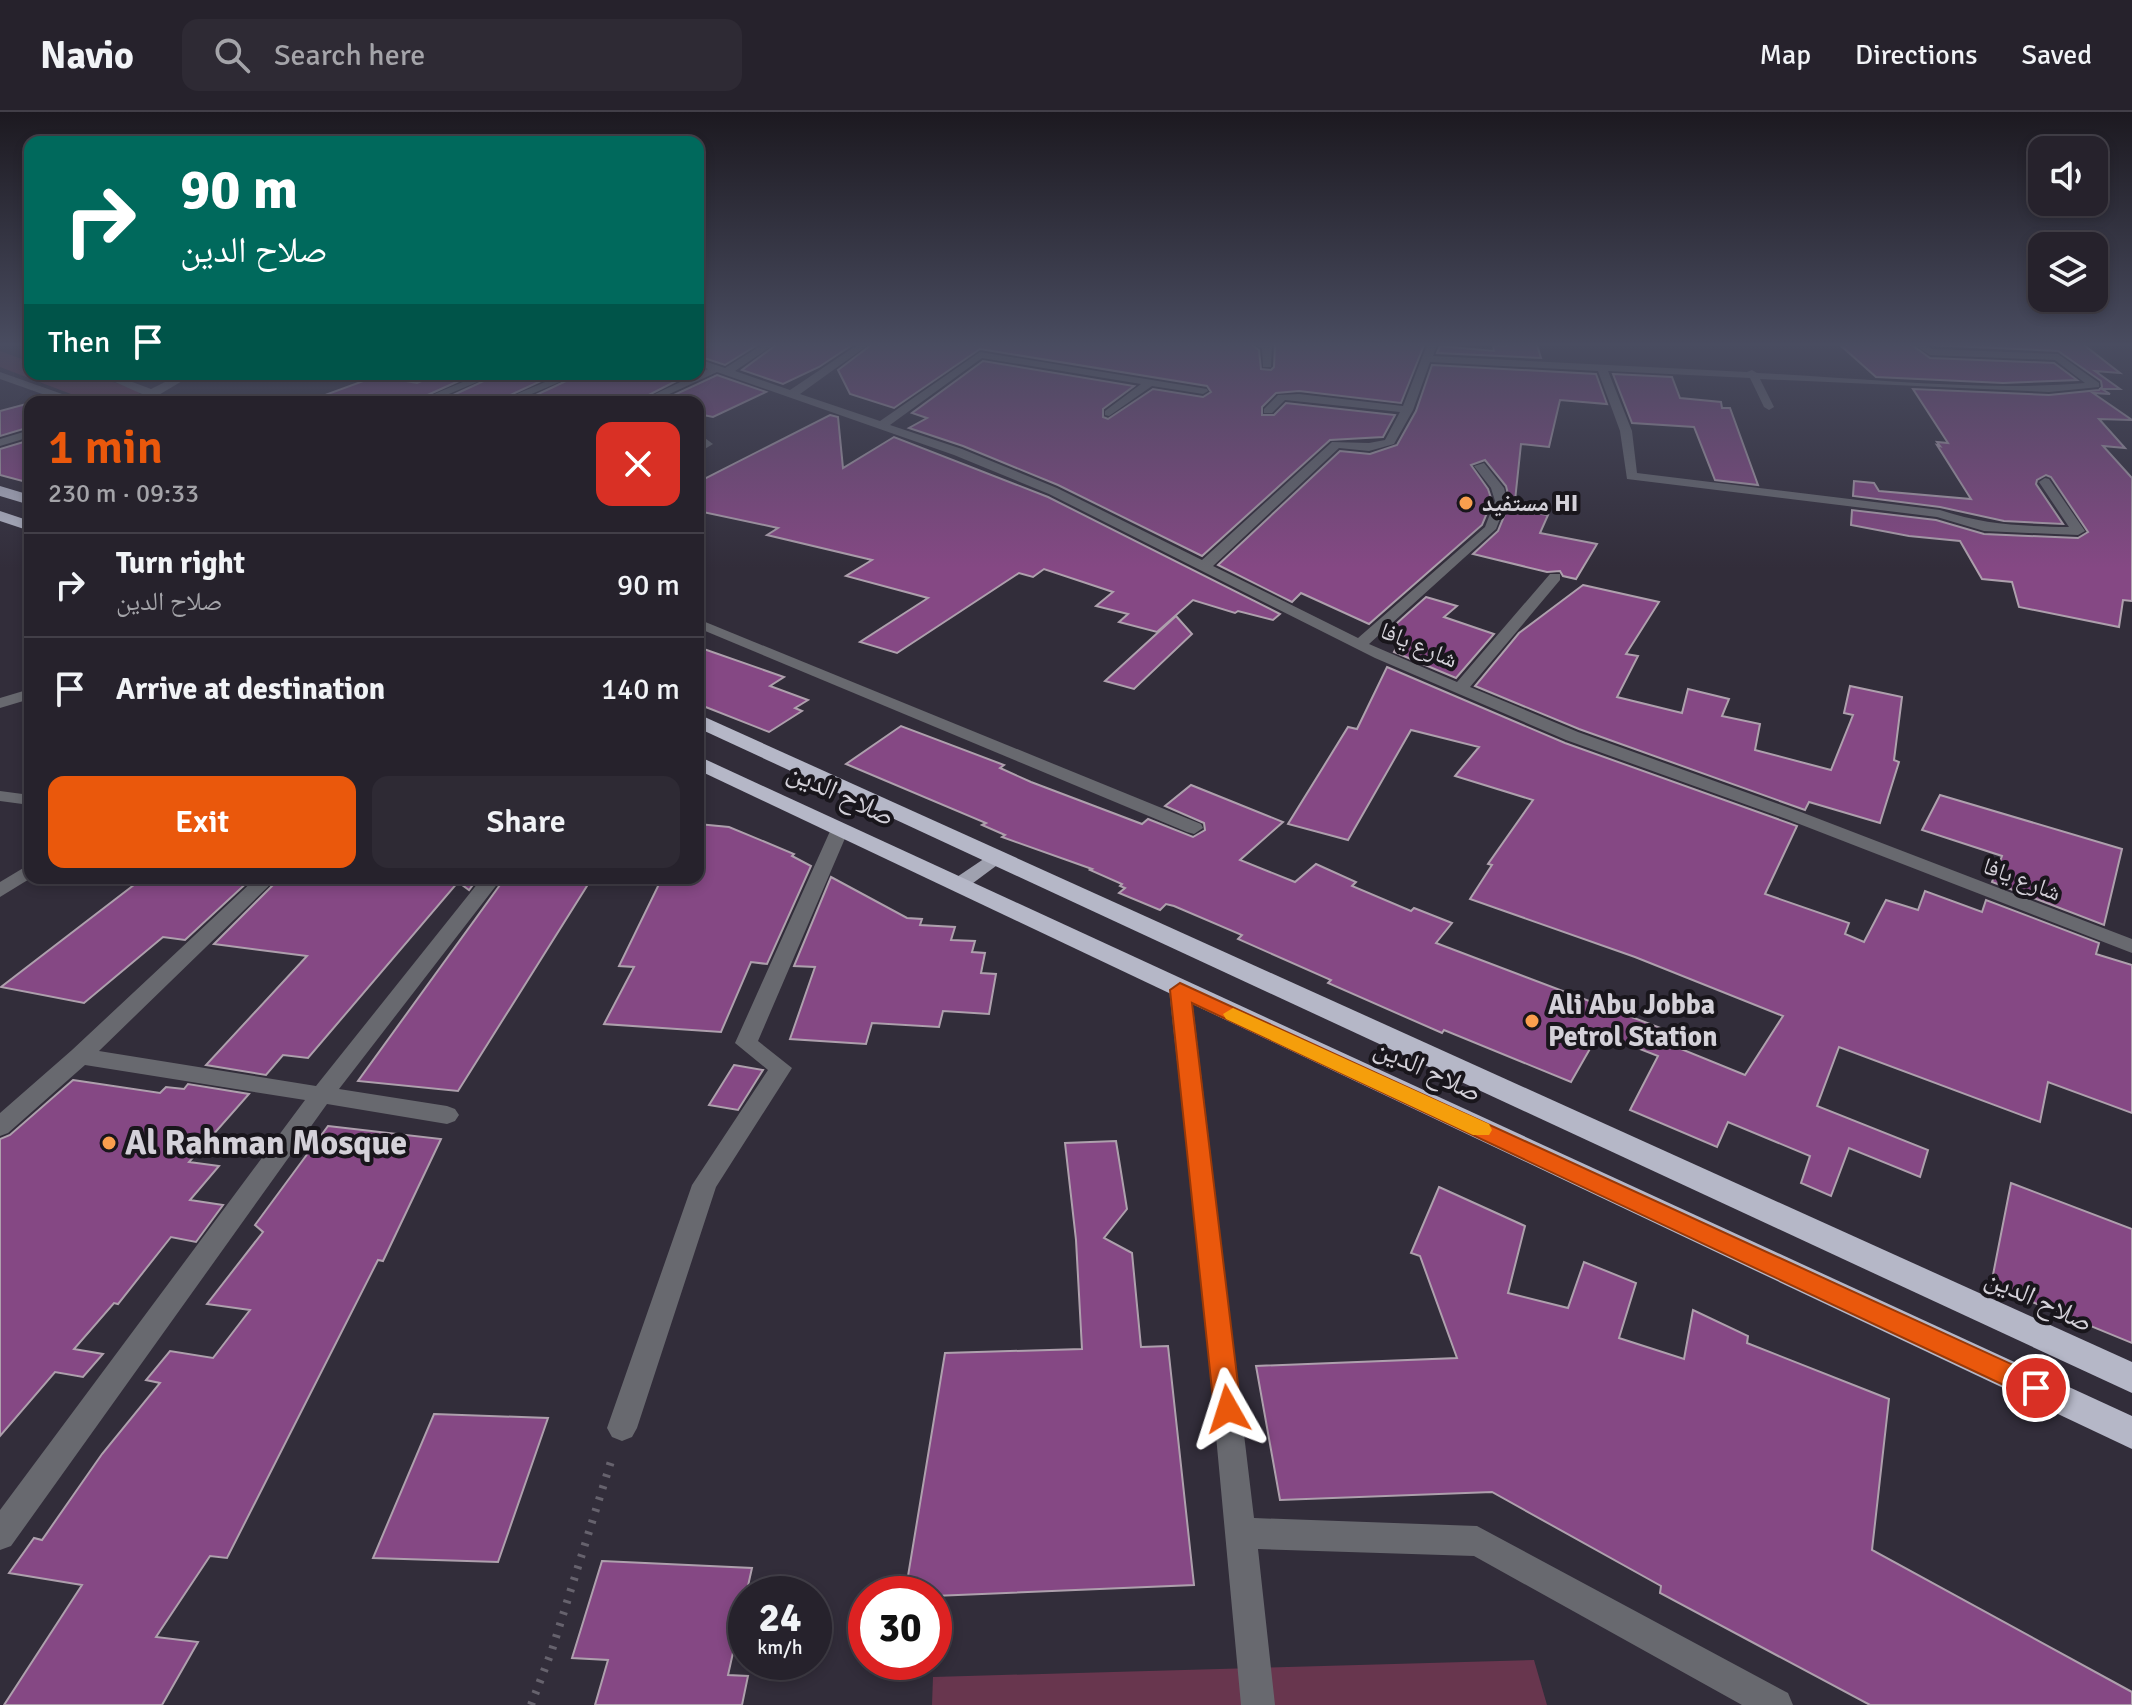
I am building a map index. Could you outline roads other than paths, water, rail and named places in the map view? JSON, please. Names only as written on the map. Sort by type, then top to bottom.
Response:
[{"type":"highway","points":[[0,491],[24,498]]},
{"type":"highway","points":[[0,516],[24,524]]},
{"type":"highway","name":"صلاح الدين","points":[[704,723],[2132,1378]]},
{"type":"highway","name":"صلاح الدين","points":[[704,765],[2132,1433]]},
{"type":"main road","points":[[958,885],[997,856]]},
{"type":"street","name":"شارع يافا","points":[[862,419],[958,452],[1053,491],[1359,645],[1572,736],[1795,816],[2132,946]]},
{"type":"street","points":[[881,426],[890,419]]},
{"type":"street","points":[[1203,567],[1336,444],[1369,447],[1390,442],[1402,419]]},
{"type":"street","points":[[1622,419],[1626,431],[1631,476],[1940,514],[1946,519],[1979,525],[2078,531],[2045,482]]},
{"type":"street","points":[[0,443],[24,435]]},
{"type":"street","points":[[1359,645],[1458,555],[1472,550],[1488,535],[1501,506],[1500,492],[1480,466]]},
{"type":"street","points":[[1460,689],[1555,577]]},
{"type":"street","points":[[704,625],[1194,828]]},
{"type":"street","points":[[0,703],[24,696]]},
{"type":"street","points":[[0,796],[24,799]]},
{"type":"street","points":[[622,1428],[704,1185],[781,1068],[746,1043],[840,829]]},
{"type":"street","points":[[0,891],[24,874]]},
{"type":"street","points":[[0,1127],[80,1056],[261,884]]},
{"type":"street","points":[[0,1535],[322,1094],[487,884]]},
{"type":"street","points":[[1180,990],[1215,1285],[1258,1705]]},
{"type":"street","points":[[80,1056],[447,1115]]},
{"type":"street","points":[[1240,1533],[1477,1541],[1776,1705]]},
{"type":"place","name":"مستفيد HI","points":[[1466,503]]},
{"type":"place","name":"Ali Abu Jobba Petrol Station","points":[[1532,1021]]},
{"type":"place","name":"Al Rahman Mosque","points":[[109,1143]]}]
